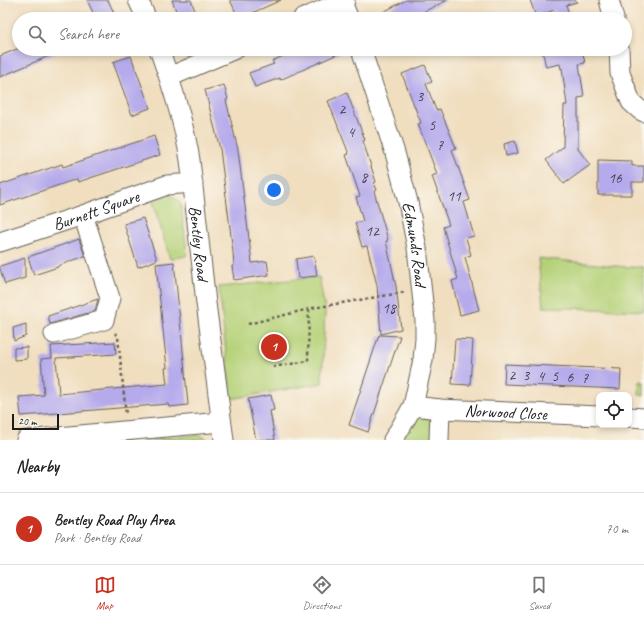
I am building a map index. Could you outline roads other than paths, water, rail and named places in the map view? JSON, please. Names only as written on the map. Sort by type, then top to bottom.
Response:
[{"type":"street","points":[[138,0],[144,12]]},
{"type":"street","points":[[609,0],[612,12]]},
{"type":"street","points":[[316,12],[335,2],[343,12]]},
{"type":"street","name":"Bentley Road","points":[[162,56],[187,140],[222,431]]},
{"type":"street","points":[[169,77],[218,56]]},
{"type":"street","name":"Edmunds Road","points":[[363,56],[396,153],[408,202],[417,248],[425,321],[423,360],[413,406],[393,440]]},
{"type":"street","points":[[619,56],[620,73],[631,102],[644,112]]},
{"type":"street","name":"Burnett Square","points":[[0,242],[167,186],[193,183]]},
{"type":"street","points":[[54,334],[104,320],[110,298],[83,215]]},
{"type":"street","name":"Norwood Close","points":[[413,406],[440,409],[596,416]]},
{"type":"street","points":[[439,440],[440,409]]},
{"type":"street","points":[[632,417],[644,418]]},
{"type":"street","points":[[26,440],[96,437],[127,431],[222,431]]},
{"type":"place","name":"Bentley Road Play Area","points":[[274,347]]}]
